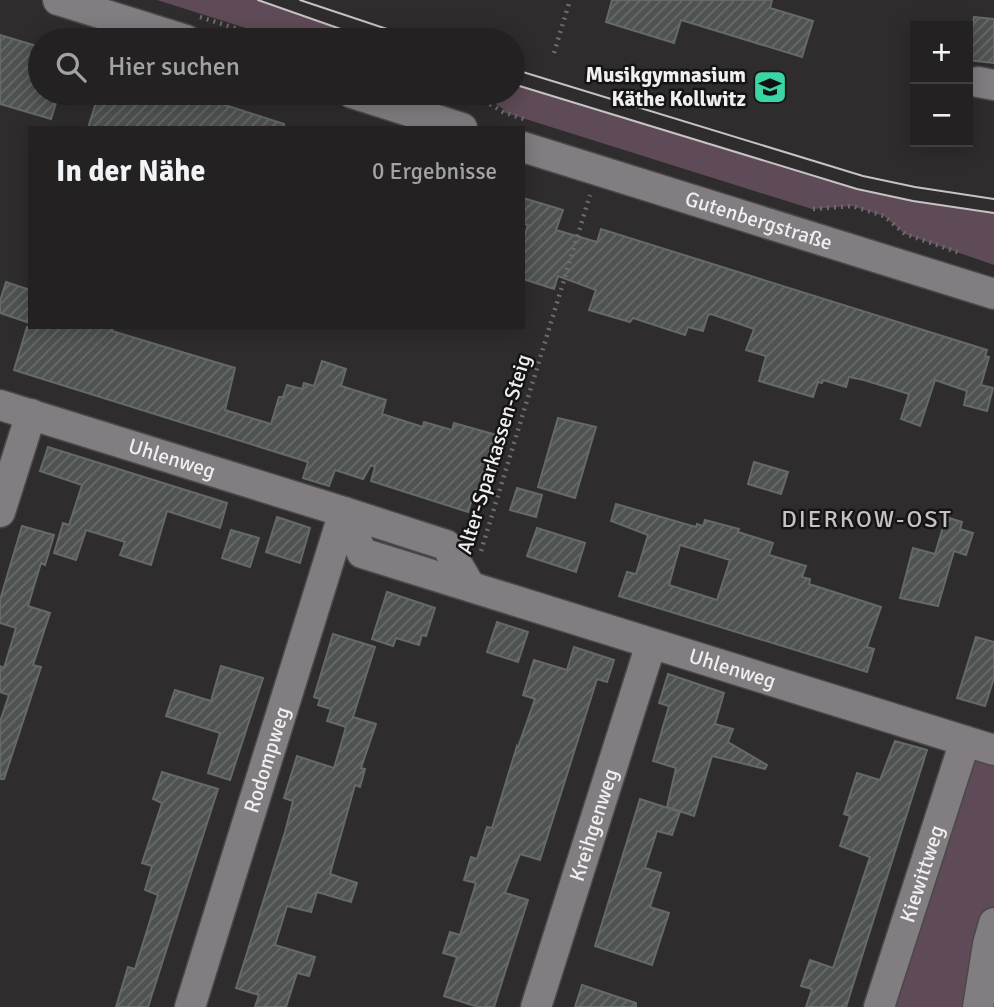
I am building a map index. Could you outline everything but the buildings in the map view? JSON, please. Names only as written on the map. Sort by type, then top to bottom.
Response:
[{"type":"street","points":[[58,0],[191,28]]},
{"type":"street","points":[[390,105],[456,126]]},
{"type":"street","name":"Gutenbergstraße","points":[[526,134],[597,170],[994,294]]},
{"type":"street","name":"Uhlenweg","points":[[0,405],[344,512],[362,552],[994,750]]},
{"type":"street","points":[[0,512],[31,414]]},
{"type":"street","name":"Rodompweg","points":[[190,1007],[344,512]]},
{"type":"street","name":"Kreihgenweg","points":[[536,1007],[651,644]]},
{"type":"street","name":"Kiewittweg","points":[[879,1007],[965,741]]},
{"type":"street","points":[[978,1007],[994,923]]},
{"type":"path","points":[[554,53],[570,0]]},
{"type":"path","points":[[492,105],[518,126]]},
{"type":"path","name":"Alter-Sparkassen-Steig","points":[[470,586],[597,170]]},
{"type":"path","points":[[812,209],[852,206],[884,216],[905,234],[969,256]]},
{"type":"shaded area","points":[[157,0],[258,0],[338,28],[246,28]]},
{"type":"shaded area","points":[[525,88],[857,189],[913,201],[994,213],[994,265],[905,234],[884,216],[852,206],[812,209],[503,112],[505,110],[497,105],[525,105]]},
{"type":"shaded area","points":[[965,741],[994,750],[994,923],[978,1007],[879,1007]]},
{"type":"tram line","points":[[258,0],[338,28]]},
{"type":"tram line","points":[[300,0],[384,28]]},
{"type":"tram line","points":[[525,73],[863,176],[994,199]]},
{"type":"tram line","points":[[525,88],[857,189],[913,201],[994,213]]},
{"type":"place","name":"Musikgymnasium Käthe Kollwitz","points":[[770,87]]},
{"type":"district","name":"DIERKOW-OST","points":[[867,519]]}]
